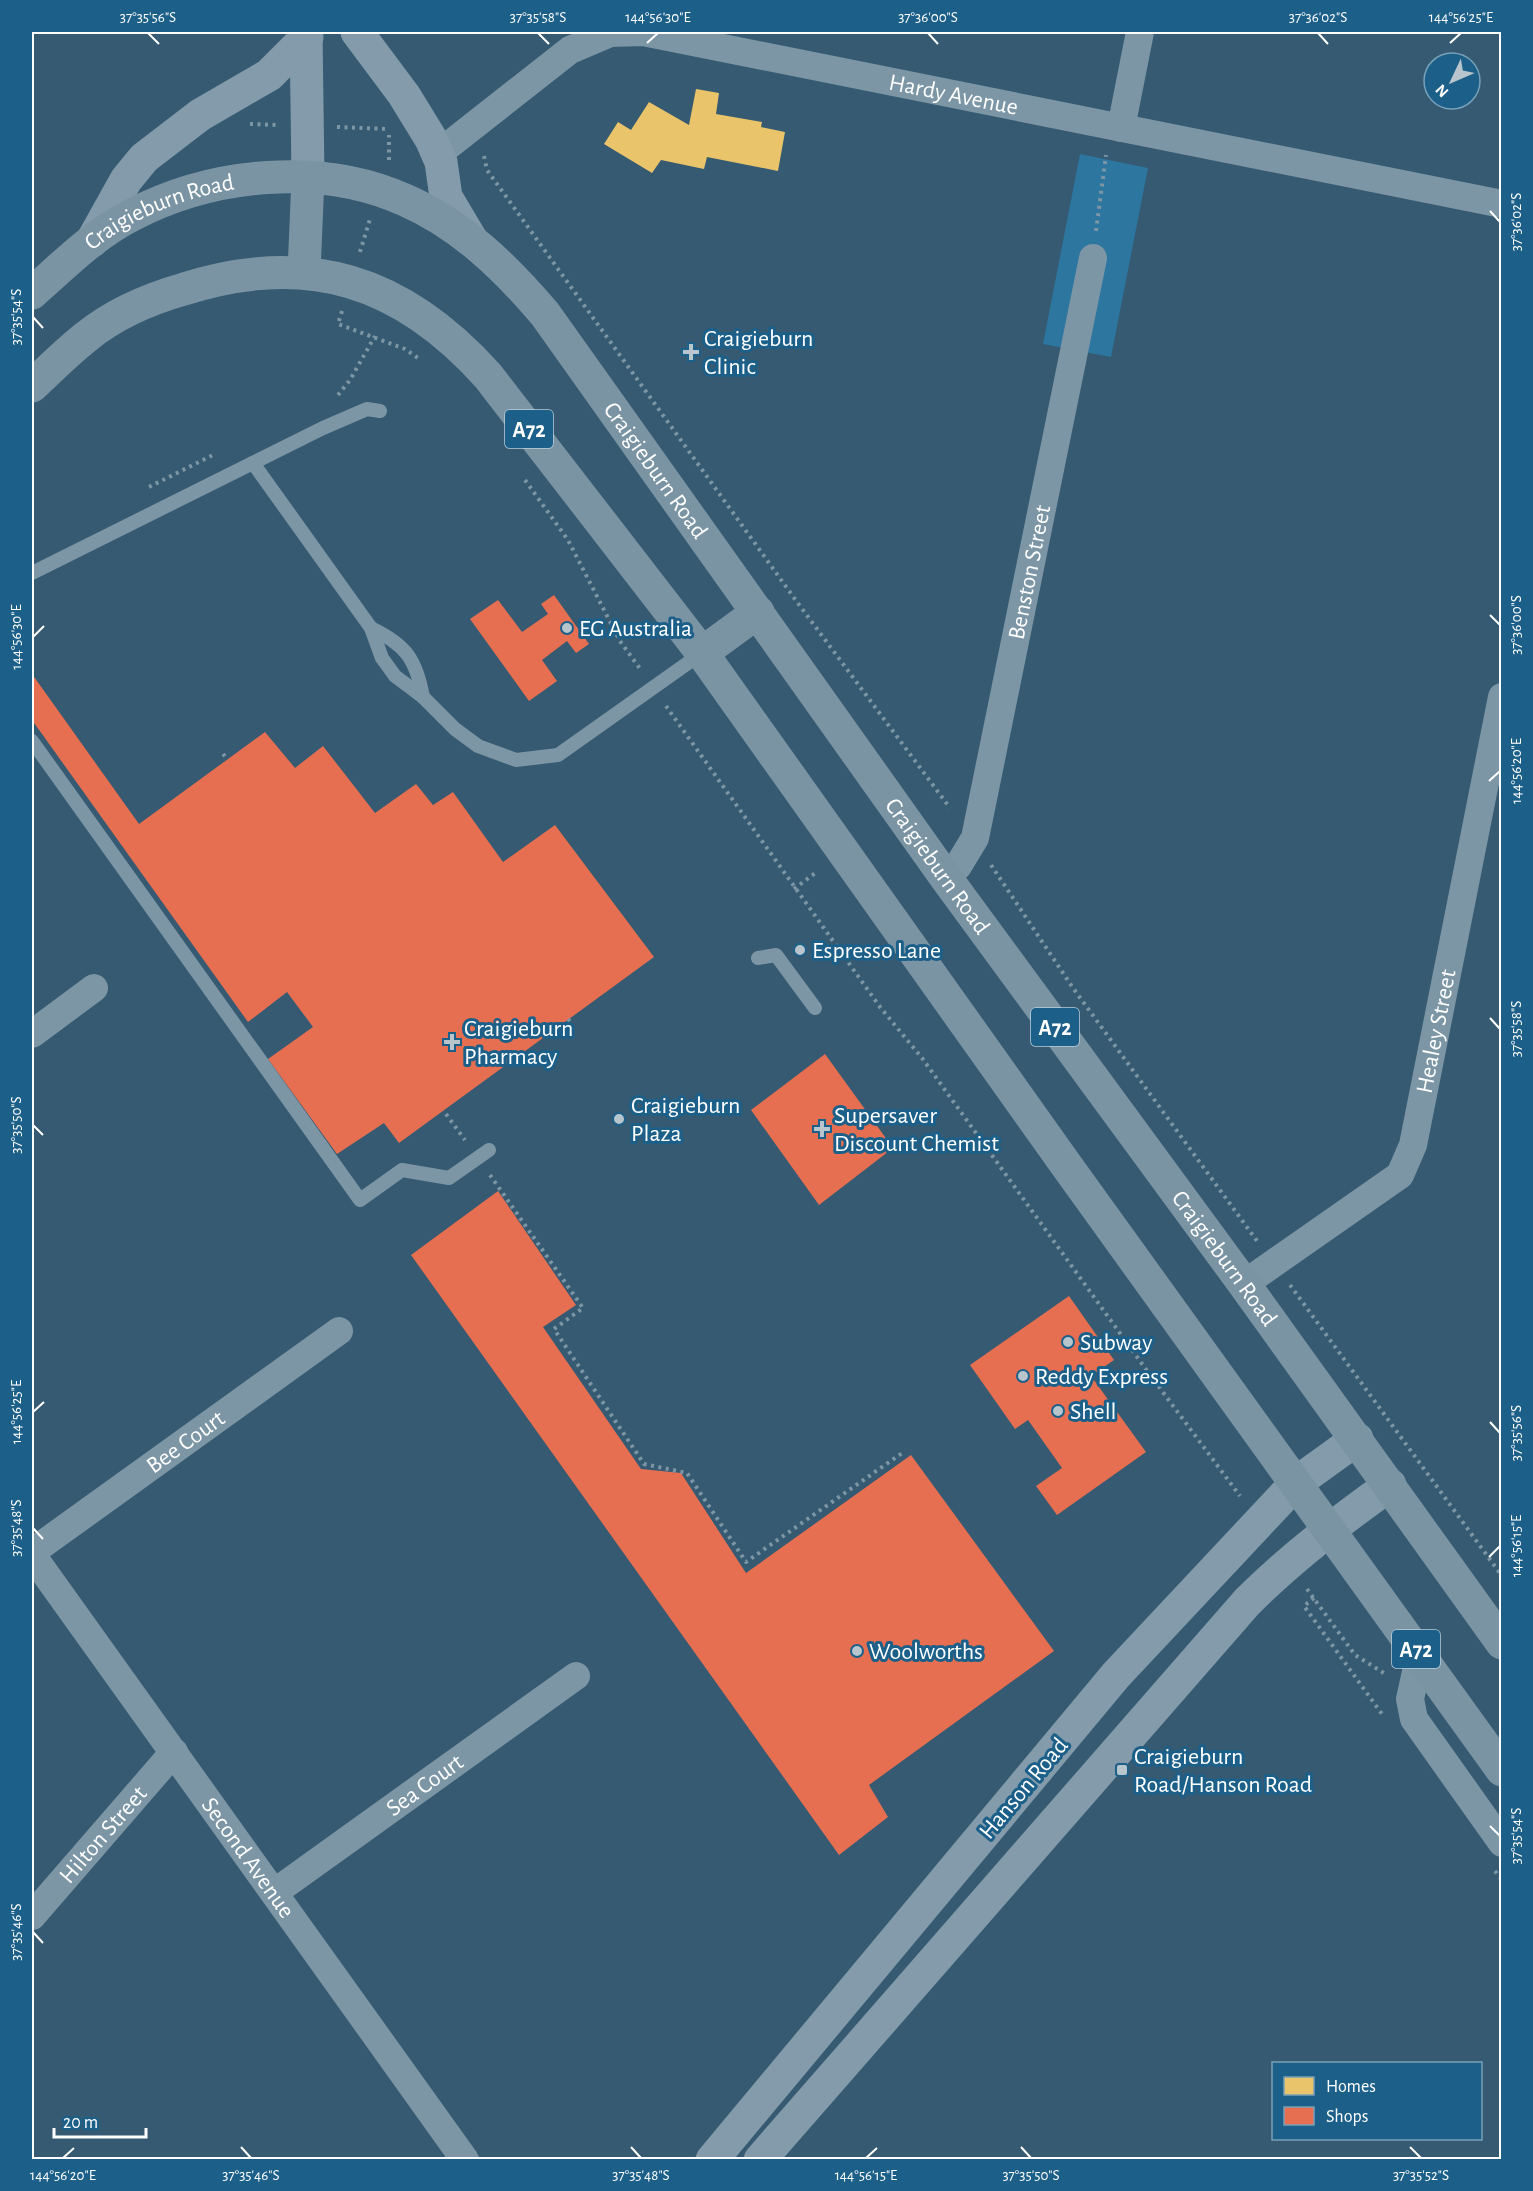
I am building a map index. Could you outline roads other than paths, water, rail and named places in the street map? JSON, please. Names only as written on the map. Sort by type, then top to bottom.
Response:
[{"type":"main road","name":"Craigieburn Road","points":[[32,293],[92,241],[130,215],[173,196],[236,181],[308,177],[356,184],[379,191],[404,199],[471,239],[501,264],[545,314],[946,878],[1357,1439],[1502,1643]]},
{"type":"main road","points":[[304,272],[308,177]]},
{"type":"main road","name":"A72","points":[[32,386],[86,336],[138,304],[228,277],[274,272],[304,272],[351,281],[426,318],[469,355],[702,653],[1057,1153],[1502,1770]]},
{"type":"main road","points":[[702,653],[758,612]]},
{"type":"street","points":[[357,32],[404,95],[439,153],[446,197],[471,239]]},
{"type":"street","name":"Hardy Avenue","points":[[439,153],[570,50],[610,33],[643,32],[1502,204]]},
{"type":"street","points":[[1120,128],[1140,32]]},
{"type":"street","points":[[307,34],[308,177]]},
{"type":"street","points":[[92,241],[126,180],[144,158],[200,115],[269,75],[307,34]]},
{"type":"street","name":"Benston Street","points":[[946,878],[968,851],[975,838],[980,820],[1093,258]]},
{"type":"street","name":"Healey Street","points":[[1244,1284],[1400,1175],[1413,1145],[1502,697]]},
{"type":"street","points":[[32,1034],[94,988]]},
{"type":"street","name":"Bee Court","points":[[32,1553],[339,1331]]},
{"type":"street","name":"Hanson Road","points":[[712,2160],[1116,1676],[1296,1483],[1357,1439]]},
{"type":"street","name":"Hanson Road","points":[[760,2160],[1247,1602],[1288,1563],[1329,1529],[1390,1485]]},
{"type":"street","name":"Second Avenue","points":[[32,1553],[465,2160]]},
{"type":"street","points":[[1420,1654],[1412,1691],[1411,1711],[1420,1728],[1502,1843]]},
{"type":"street","name":"Sea Court","points":[[275,1892],[576,1676]]},
{"type":"street","name":"Hilton Street","points":[[32,1916],[174,1752]]},
{"type":"lane","points":[[32,573],[367,409],[380,411]]},
{"type":"lane","points":[[253,464],[371,628],[382,658],[395,676],[423,697],[455,729],[478,746],[516,760],[558,754],[702,653]]},
{"type":"lane","points":[[371,628],[395,640],[415,663],[423,697]]},
{"type":"lane","points":[[32,741],[360,1200],[402,1170],[449,1178],[484,1154]]},
{"type":"lane","points":[[758,958],[776,955],[815,1008]]},
{"type":"place","name":"Craigieburn Clinic","points":[[691,352]]},
{"type":"place","name":"EG Australia","points":[[567,628]]},
{"type":"place","name":"Espresso Lane","points":[[800,950]]},
{"type":"place","name":"Craigieburn Pharmacy","points":[[452,1042]]},
{"type":"place","name":"Craigieburn Plaza","points":[[619,1119]]},
{"type":"place","name":"Supersaver Discount Chemist","points":[[822,1129]]},
{"type":"place","name":"Subway","points":[[1068,1342]]},
{"type":"place","name":"Reddy Express","points":[[1023,1376]]},
{"type":"place","name":"Shell","points":[[1058,1411]]},
{"type":"place","name":"Woolworths","points":[[857,1651]]},
{"type":"place","name":"Craigieburn Road/Hanson Road","points":[[1122,1770]]}]
